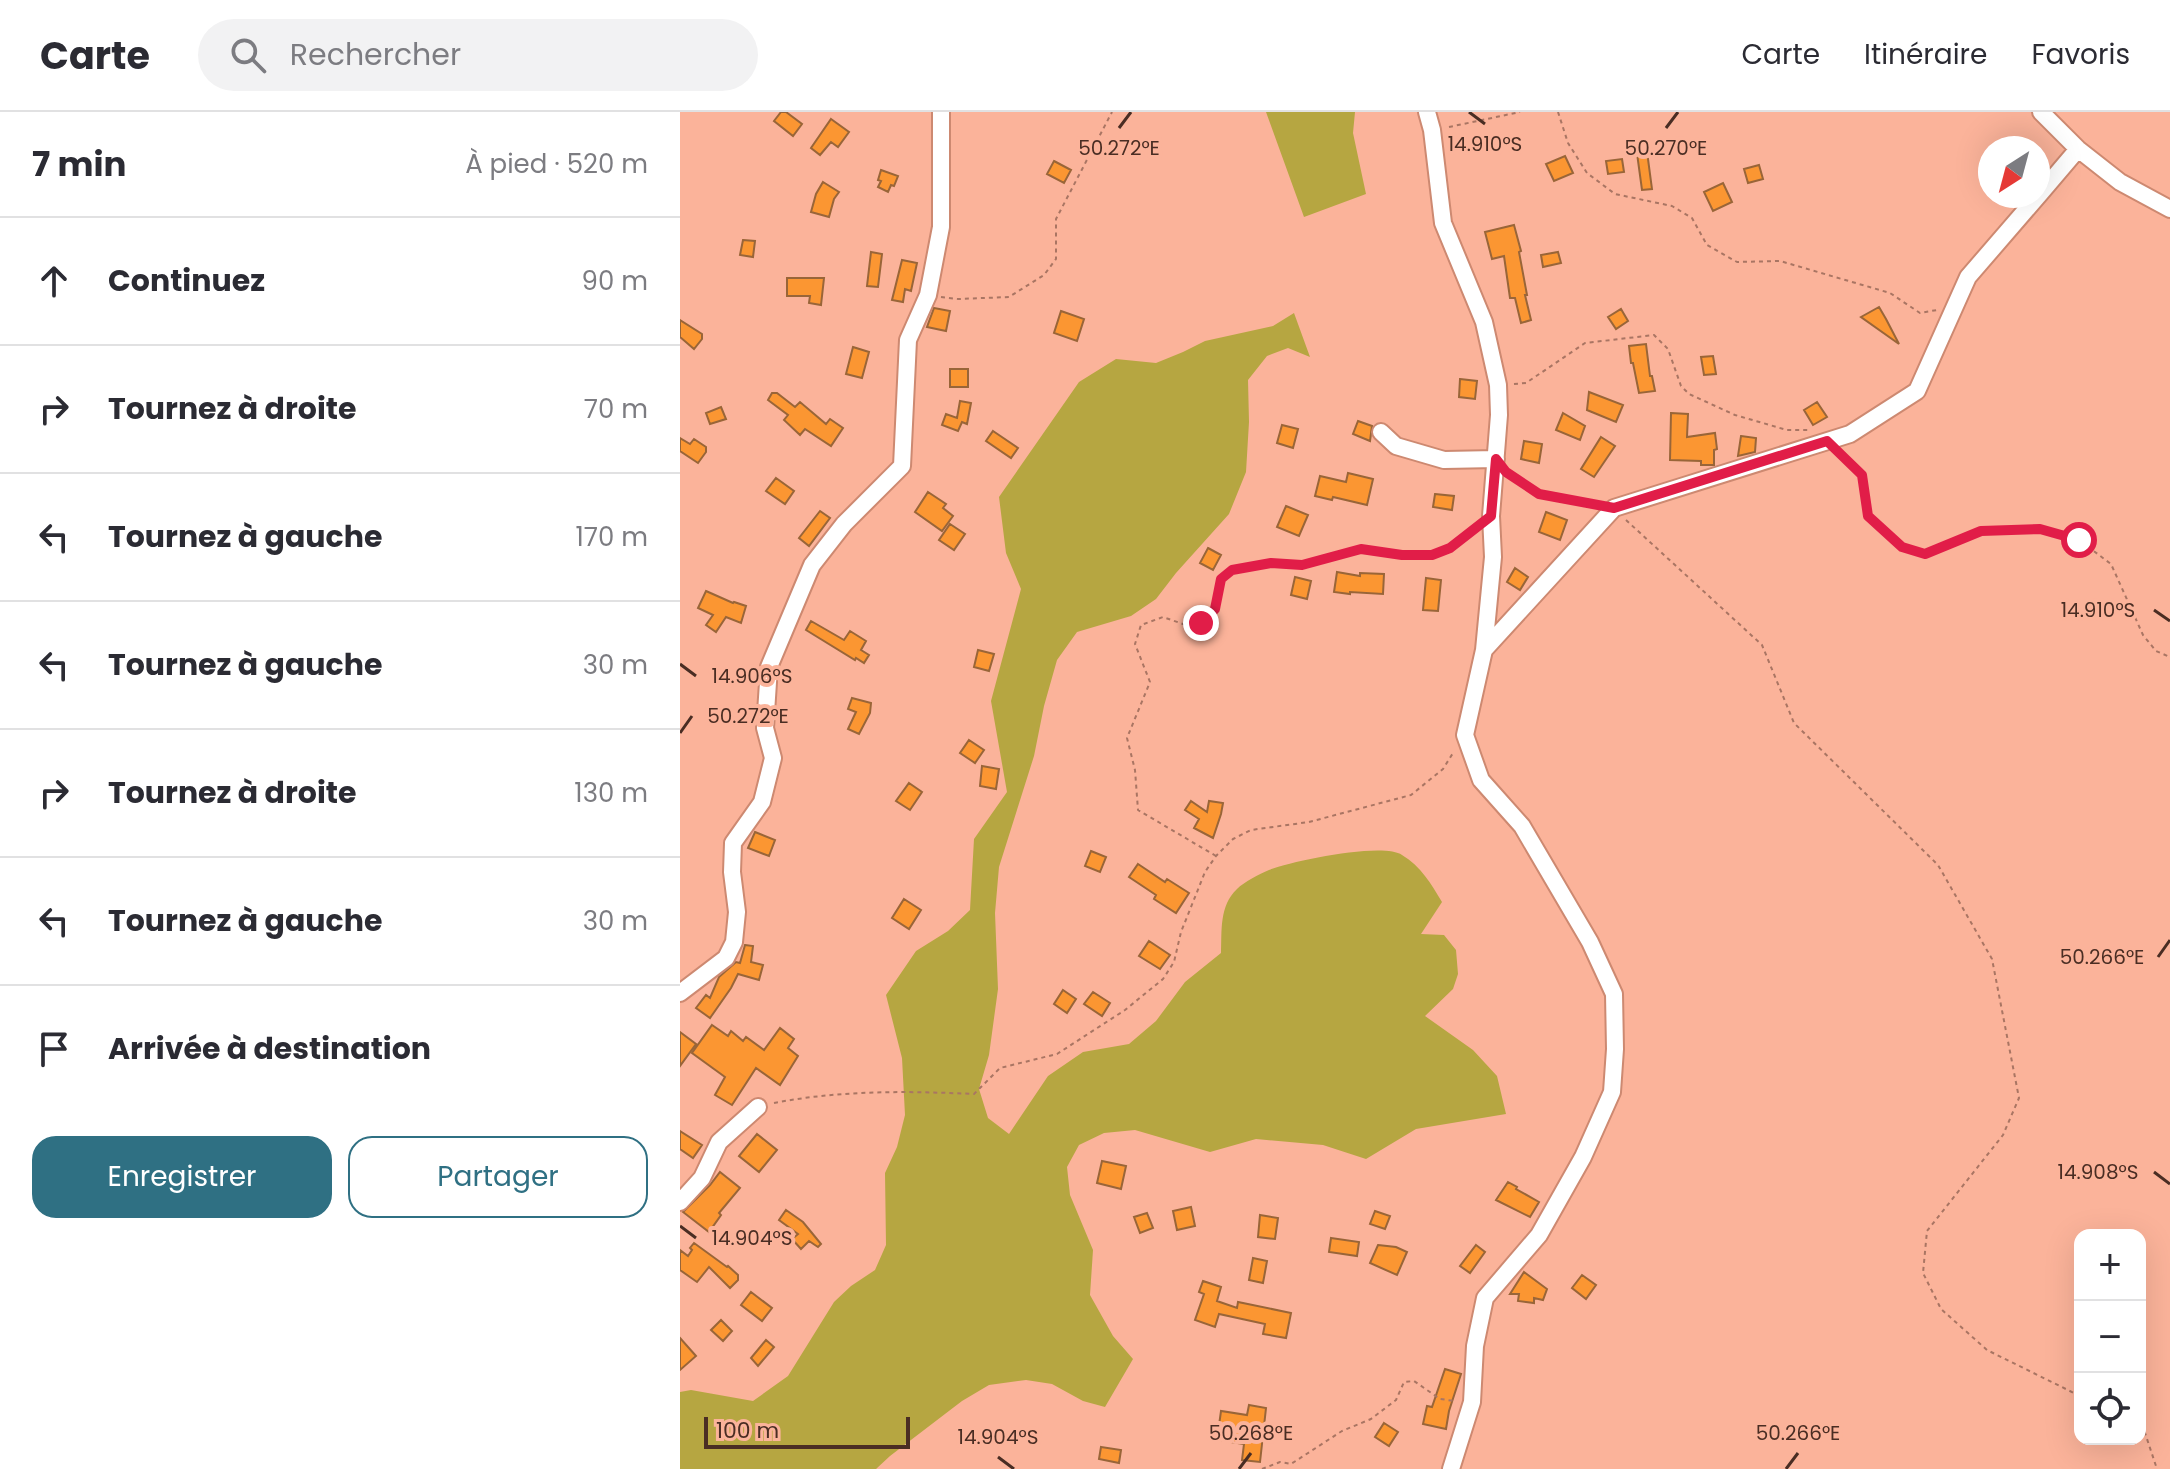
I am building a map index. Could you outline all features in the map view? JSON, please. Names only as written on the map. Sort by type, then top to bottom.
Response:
[{"type":"street","points":[[680,993],[726,958],[734,942],[737,912],[732,872],[733,843],[762,802],[773,758],[765,728],[769,667],[812,565],[844,524],[902,466],[908,340],[928,295],[941,227],[941,112]]},
{"type":"street","points":[[1427,112],[1443,223],[1484,322],[1498,385],[1499,415],[1491,516],[1493,557],[1484,650],[1465,735],[1481,780],[1522,826],[1590,942],[1614,994],[1615,1049],[1612,1092],[1583,1157],[1539,1235],[1485,1298],[1475,1346],[1472,1402],[1451,1469]]},
{"type":"street","points":[[2041,112],[2078,149],[2120,182],[2170,209]]},
{"type":"street","points":[[2050,182],[2078,149]]},
{"type":"street","points":[[1484,650],[1614,508],[1850,434],[1917,391],[1968,277],[2028,208]]},
{"type":"street","points":[[1381,432],[1396,446],[1444,460],[1496,459]]},
{"type":"street","points":[[680,1202],[702,1178],[719,1142],[758,1107]]},
{"type":"path","points":[[928,295],[958,299],[1009,297],[1044,275],[1056,259],[1056,219],[1112,112]]},
{"type":"path","points":[[1432,130],[1520,112]]},
{"type":"path","points":[[1558,112],[1568,143],[1587,173],[1615,194],[1672,206],[1692,218],[1707,245],[1737,262],[1780,261],[1890,293],[1920,313],[1954,307]]},
{"type":"path","points":[[1498,385],[1526,383],[1585,343],[1654,335],[1668,349],[1681,386],[1689,394],[1735,415],[1787,430],[1817,431],[1862,475],[1868,516],[1902,547],[1925,554],[1981,531],[2001,530],[2040,529],[2079,540],[2111,564],[2143,635],[2156,651],[2170,657]]},
{"type":"path","points":[[1496,459],[1506,472],[1539,494],[1614,508],[1762,645],[1794,723],[1938,865],[1992,959],[2019,1098],[2003,1135],[1927,1231],[1923,1273],[1941,1309],[1987,1350],[2074,1393]]},
{"type":"path","points":[[1216,856],[1138,810],[1135,770],[1127,738],[1150,682],[1135,644],[1141,625],[1163,617],[1183,624],[1201,623],[1215,609],[1221,579],[1232,570],[1271,563],[1302,565],[1361,549],[1402,555],[1432,555],[1450,548],[1491,516]]},
{"type":"path","points":[[758,1107],[806,1097],[895,1090],[974,1094],[1000,1068],[1057,1054],[1125,1010],[1163,979],[1174,962],[1181,932],[1205,872],[1233,839],[1251,830],[1309,822],[1411,795],[1443,769],[1465,735]]},
{"type":"path","points":[[1262,1469],[1280,1462],[1291,1464],[1342,1431],[1371,1419],[1396,1400],[1404,1382],[1414,1381],[1440,1399],[1472,1402]]},
{"type":"path","points":[[2146,1436],[2157,1469]]},
{"type":"shaded area","points":[[1266,112],[1355,112],[1353,133],[1366,194],[1304,217]]},
{"type":"shaded area","points":[[1294,313],[1310,357],[1288,348],[1267,356],[1248,380],[1246,472],[1229,514],[1156,599],[1131,616],[1077,632],[1057,660],[1034,756],[999,867],[995,913],[998,989],[989,1055],[979,1089],[988,1118],[1009,1134],[1048,1076],[1083,1052],[1129,1044],[1156,1021],[1185,982],[1221,953],[1224,911],[1240,886],[1281,866],[1337,854],[1376,851],[1392,852],[1409,859],[1442,902],[1421,934],[1444,935],[1456,950],[1458,974],[1453,989],[1425,1016],[1473,1050],[1497,1076],[1506,1114],[1416,1129],[1366,1159],[1323,1145],[1256,1139],[1210,1152],[1135,1130],[1104,1133],[1079,1145],[1067,1167],[1070,1195],[1093,1250],[1090,1295],[1113,1336],[1133,1359],[1105,1407],[1083,1401],[1052,1384],[1026,1380],[989,1385],[962,1401],[876,1469],[680,1469],[680,1392],[691,1390],[753,1401],[788,1376],[834,1302],[875,1270],[886,1245],[885,1173],[897,1147],[905,1115],[902,1058],[886,995],[916,951],[948,931],[970,910],[974,839],[1007,792],[991,701],[1021,589],[1006,553],[999,497],[1079,382],[1116,359],[1156,363],[1205,341],[1273,326]]},
{"type":"building","points":[[781,112],[786,112],[802,124],[793,136],[774,121]]},
{"type":"building","points":[[831,119],[849,132],[838,147],[831,142],[820,155],[811,148]]},
{"type":"building","points":[[1646,144],[1652,189],[1642,190],[1636,146]]},
{"type":"building","points":[[1565,156],[1573,173],[1554,181],[1546,164]]},
{"type":"building","points":[[1622,159],[1624,172],[1608,174],[1606,161]]},
{"type":"building","points":[[1054,161],[1071,170],[1064,183],[1047,174]]},
{"type":"building","points":[[1759,165],[1763,179],[1748,183],[1744,169]]},
{"type":"building","points":[[881,170],[898,176],[888,192],[878,187]]},
{"type":"building","points":[[823,182],[839,192],[829,217],[811,212]]},
{"type":"building","points":[[1723,183],[1732,202],[1713,211],[1704,192]]},
{"type":"building","points":[[1514,225],[1531,320],[1521,323],[1515,298],[1510,298],[1504,256],[1492,259],[1485,232]]},
{"type":"building","points":[[743,240],[755,241],[753,257],[740,255]]},
{"type":"building","points":[[871,252],[882,254],[878,287],[867,286]]},
{"type":"building","points":[[1558,252],[1561,263],[1543,267],[1541,255]]},
{"type":"building","points":[[902,260],[917,263],[911,291],[905,289],[903,302],[892,300]]},
{"type":"building","points":[[787,278],[824,278],[821,305],[809,303],[810,296],[787,296]]},
{"type":"building","points":[[1879,307],[1886,319],[1899,344],[1861,317]]},
{"type":"building","points":[[934,308],[950,311],[946,331],[927,327]]},
{"type":"building","points":[[1621,309],[1628,321],[1616,329],[1608,317]]},
{"type":"building","points":[[1061,311],[1084,319],[1077,341],[1054,333]]},
{"type":"building","points":[[680,320],[702,334],[694,349],[680,337]]},
{"type":"building","points":[[1646,344],[1655,391],[1639,393],[1629,346]]},
{"type":"building","points":[[853,347],[869,352],[862,378],[846,374]]},
{"type":"building","points":[[1713,356],[1716,374],[1704,375],[1701,357]]},
{"type":"building","points":[[950,369],[968,369],[968,387],[950,387]]},
{"type":"building","points":[[1460,379],[1477,381],[1475,399],[1459,397]]},
{"type":"building","points":[[1589,392],[1623,405],[1616,422],[1587,410]]},
{"type":"building","points":[[772,393],[777,393],[795,407],[800,402],[826,424],[830,419],[843,428],[831,446],[805,429],[800,435],[784,420],[788,415],[768,400]]},
{"type":"building","points":[[960,401],[971,403],[967,424],[962,422],[958,431],[942,425],[946,414],[957,418]]},
{"type":"building","points":[[1817,402],[1827,417],[1813,425],[1804,410]]},
{"type":"building","points":[[721,407],[726,419],[710,424],[706,413]]},
{"type":"building","points":[[1563,413],[1585,426],[1580,440],[1556,430]]},
{"type":"building","points":[[1671,413],[1688,414],[1687,437],[1715,433],[1717,449],[1714,450],[1714,465],[1701,465],[1701,461],[1670,460]]},
{"type":"building","points":[[1358,421],[1372,426],[1370,441],[1353,434]]},
{"type":"building","points":[[1282,425],[1298,429],[1293,448],[1277,443]]},
{"type":"building","points":[[993,431],[1018,448],[1011,458],[986,441]]},
{"type":"building","points":[[1741,436],[1756,438],[1755,452],[1738,456]]},
{"type":"building","points":[[1601,437],[1615,446],[1594,477],[1581,469]]},
{"type":"building","points":[[680,438],[690,444],[694,439],[706,447],[698,463],[680,451]]},
{"type":"building","points":[[1524,441],[1542,444],[1539,463],[1521,459]]},
{"type":"building","points":[[1348,473],[1373,479],[1367,505],[1315,496],[1320,476],[1346,482]]},
{"type":"building","points":[[776,478],[794,491],[785,504],[766,491]]},
{"type":"building","points":[[928,492],[946,504],[943,508],[953,516],[942,531],[915,512]]},
{"type":"building","points":[[1435,494],[1454,496],[1452,510],[1433,507]]},
{"type":"building","points":[[1286,506],[1308,515],[1299,536],[1277,527]]},
{"type":"building","points":[[820,511],[830,518],[809,546],[799,538]]},
{"type":"building","points":[[1546,512],[1567,520],[1560,540],[1539,532]]},
{"type":"building","points":[[950,524],[965,534],[954,550],[939,540]]},
{"type":"building","points":[[1208,548],[1221,555],[1213,570],[1200,563]]},
{"type":"building","points":[[1515,568],[1528,577],[1520,590],[1507,582]]},
{"type":"building","points":[[1337,572],[1360,576],[1360,573],[1384,574],[1383,594],[1334,592]]},
{"type":"building","points":[[1295,577],[1311,581],[1307,599],[1291,595]]},
{"type":"building","points":[[1426,578],[1441,580],[1438,611],[1423,610]]},
{"type":"building","points":[[706,591],[746,606],[741,623],[726,617],[716,632],[706,625],[713,615],[698,608]]},
{"type":"building","points":[[811,621],[844,640],[850,631],[866,641],[861,650],[869,655],[864,663],[806,630]]},
{"type":"building","points":[[978,650],[994,654],[989,671],[974,667]]},
{"type":"building","points":[[852,698],[871,703],[870,713],[859,734],[848,729],[856,712],[848,709]]},
{"type":"building","points":[[969,740],[984,750],[975,763],[960,753]]},
{"type":"building","points":[[982,766],[999,769],[996,789],[980,786]]},
{"type":"building","points":[[909,783],[922,792],[910,810],[896,801]]},
{"type":"building","points":[[1191,801],[1207,812],[1209,801],[1223,803],[1213,838],[1194,828],[1199,819],[1185,810]]},
{"type":"building","points":[[755,832],[775,840],[769,856],[748,848]]},
{"type":"building","points":[[1091,851],[1106,857],[1100,872],[1085,866]]},
{"type":"building","points":[[1138,864],[1189,893],[1176,913],[1129,877]]},
{"type":"building","points":[[904,899],[921,910],[909,929],[892,918]]},
{"type":"building","points":[[1149,941],[1170,955],[1160,969],[1139,956]]},
{"type":"building","points":[[745,945],[753,946],[751,962],[763,965],[759,980],[738,974],[710,1018],[696,1008],[706,995],[710,998],[719,977],[736,962],[740,963]]},
{"type":"building","points":[[1063,990],[1076,999],[1067,1013],[1054,1004]]},
{"type":"building","points":[[1093,992],[1110,1003],[1102,1016],[1084,1004]]},
{"type":"building","points":[[712,1025],[728,1036],[731,1031],[743,1041],[746,1037],[764,1050],[780,1028],[794,1039],[788,1048],[798,1056],[780,1085],[756,1068],[732,1105],[715,1095],[725,1077],[692,1053]]},
{"type":"building","points":[[680,1032],[696,1044],[680,1066]]},
{"type":"building","points":[[680,1131],[702,1145],[693,1158],[680,1149]]},
{"type":"building","points":[[757,1134],[777,1150],[759,1172],[739,1156]]},
{"type":"building","points":[[1102,1161],[1126,1166],[1121,1189],[1097,1183]]},
{"type":"building","points":[[720,1172],[740,1188],[719,1213],[721,1215],[709,1232],[683,1212]]},
{"type":"building","points":[[1508,1182],[1539,1202],[1530,1217],[1496,1200]]},
{"type":"building","points":[[1191,1207],[1195,1226],[1177,1230],[1173,1211]]},
{"type":"building","points":[[786,1210],[803,1222],[821,1244],[818,1247],[809,1241],[801,1249],[792,1239],[798,1234],[779,1220]]},
{"type":"building","points":[[1375,1211],[1390,1216],[1385,1229],[1370,1224]]},
{"type":"building","points":[[1147,1213],[1153,1228],[1140,1233],[1134,1217]]},
{"type":"building","points":[[1260,1215],[1278,1218],[1275,1239],[1258,1237]]},
{"type":"building","points":[[1331,1238],[1359,1242],[1357,1256],[1329,1252]]},
{"type":"building","points":[[694,1243],[738,1275],[738,1280],[730,1288],[709,1267],[697,1282],[680,1270],[680,1250],[688,1256]]},
{"type":"building","points":[[1378,1245],[1407,1252],[1397,1275],[1370,1263]]},
{"type":"building","points":[[1476,1245],[1485,1252],[1470,1273],[1460,1266]]},
{"type":"building","points":[[1253,1258],[1267,1261],[1263,1283],[1249,1280]]},
{"type":"building","points":[[1524,1272],[1547,1289],[1543,1300],[1534,1298],[1534,1303],[1518,1301],[1519,1294],[1510,1294]]},
{"type":"building","points":[[1582,1275],[1596,1285],[1586,1299],[1572,1288]]},
{"type":"building","points":[[1203,1281],[1221,1287],[1217,1301],[1237,1308],[1238,1302],[1291,1313],[1286,1338],[1263,1334],[1265,1324],[1219,1314],[1215,1327],[1195,1320],[1204,1294],[1199,1292]]},
{"type":"building","points":[[751,1292],[772,1308],[762,1321],[741,1305]]},
{"type":"building","points":[[721,1320],[732,1331],[723,1341],[711,1330]]},
{"type":"building","points":[[680,1338],[696,1356],[680,1370]]},
{"type":"building","points":[[766,1340],[774,1347],[758,1366],[751,1358]]},
{"type":"building","points":[[1445,1369],[1461,1374],[1446,1429],[1423,1424],[1427,1406],[1432,1407]]},
{"type":"building","points":[[1249,1405],[1266,1408],[1260,1462],[1242,1460],[1244,1444],[1217,1440],[1221,1411],[1247,1415]]},
{"type":"building","points":[[1384,1423],[1398,1432],[1389,1446],[1375,1437]]},
{"type":"building","points":[[1101,1447],[1121,1450],[1119,1463],[1099,1459]]},
{"type":"route","points":[[1201,623],[1215,609],[1221,579],[1232,570],[1271,563],[1302,565],[1361,549],[1402,555],[1432,555],[1450,548],[1491,516],[1496,459],[1506,472],[1539,494],[1614,508],[1827,441],[1862,475],[1868,516],[1902,547],[1925,554],[1981,531],[2001,530],[2040,529],[2079,540]]}]
